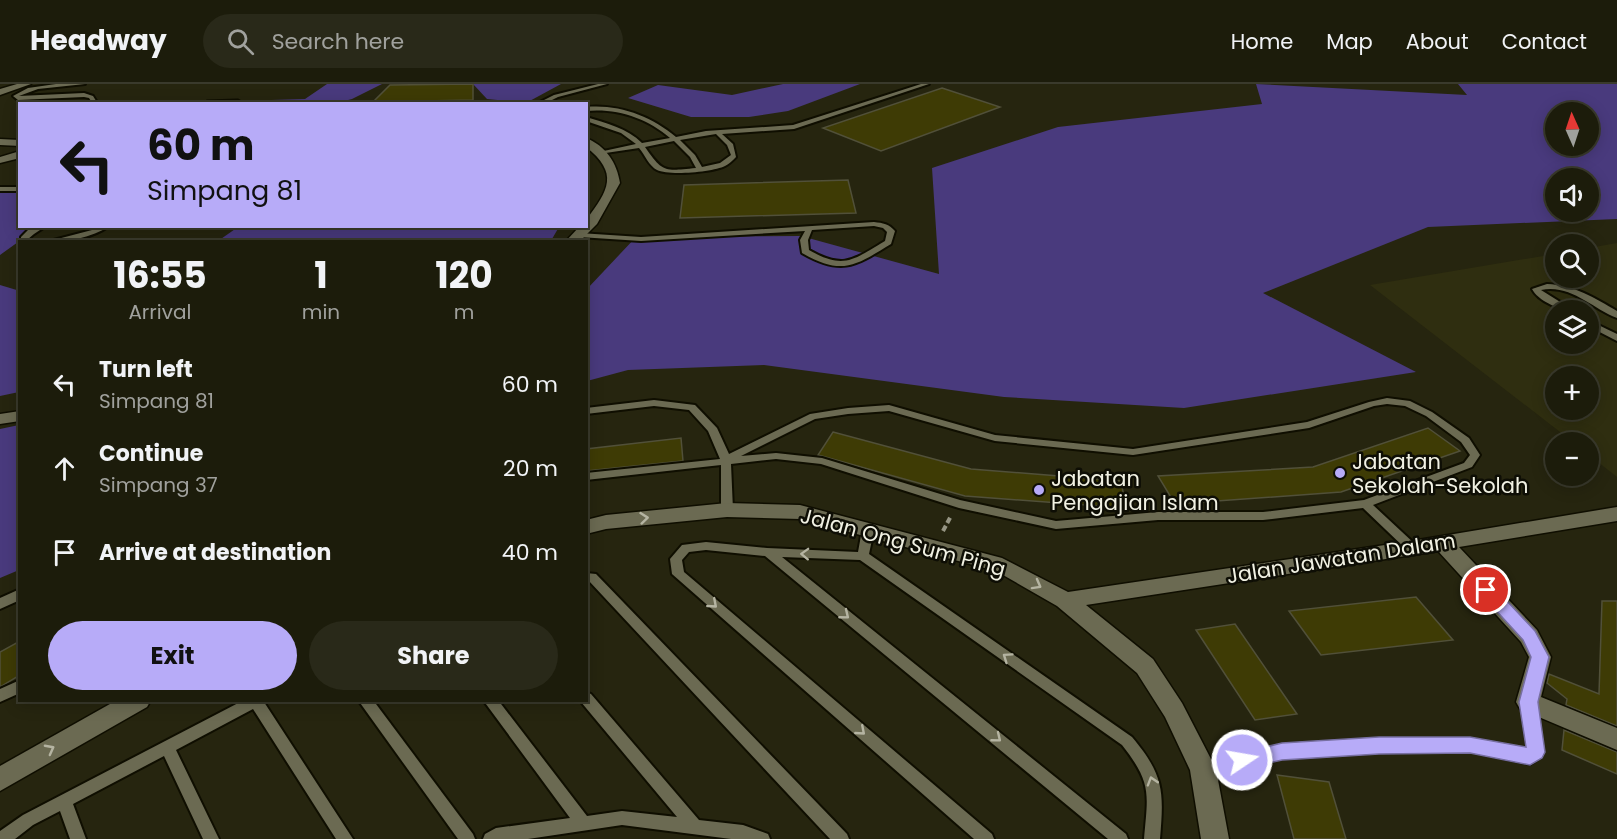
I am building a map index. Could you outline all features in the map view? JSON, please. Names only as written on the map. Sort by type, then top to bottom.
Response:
[{"type":"street","points":[[0,92],[27,84]]},
{"type":"street","points":[[0,143],[16,143]]},
{"type":"street","points":[[588,143],[601,153],[612,167],[615,183],[599,211],[588,223]]},
{"type":"street","points":[[0,419],[18,416]]},
{"type":"street","name":"Jalan Ong Sum Ping","points":[[588,526],[606,522],[727,510],[800,512],[1002,565],[1065,600],[1145,666],[1174,710],[1203,769],[1215,839]]},
{"type":"street","name":"Jalan Jawatan Dalam","points":[[1065,600],[1412,548],[1617,514]]},
{"type":"street","points":[[1443,543],[1529,636],[1540,657],[1528,702],[1617,740]]},
{"type":"street","points":[[0,778],[135,702]]},
{"type":"lane","points":[[82,84],[33,88],[16,96],[18,98],[84,95],[91,97],[95,102]]},
{"type":"lane","points":[[542,102],[556,96],[604,84]]},
{"type":"lane","points":[[601,153],[717,132],[794,127],[926,84]]},
{"type":"lane","points":[[588,109],[600,107],[628,113],[649,121],[683,143],[700,170]]},
{"type":"lane","points":[[588,120],[614,128],[641,145],[655,167],[664,171],[700,170],[722,165],[734,156],[730,144],[717,132]]},
{"type":"lane","points":[[0,189],[18,189]]},
{"type":"lane","points":[[575,238],[641,239],[874,224],[885,226],[891,231],[891,236],[888,242],[851,264],[835,265],[805,252],[804,240],[808,229]]},
{"type":"lane","points":[[25,240],[26,236],[40,228]]},
{"type":"lane","points":[[58,240],[102,228]]},
{"type":"lane","points":[[1551,300],[1538,293],[1536,289],[1544,286],[1558,286],[1576,291],[1591,300]]},
{"type":"lane","points":[[1599,304],[1617,315]]},
{"type":"lane","points":[[1599,328],[1617,338]]},
{"type":"lane","points":[[588,477],[776,456],[822,461],[959,504],[1056,525],[1158,516],[1263,516],[1365,504],[1468,465],[1475,455],[1465,440],[1429,414],[1407,403],[1387,401],[1309,425],[1133,452],[994,438],[889,408],[848,411],[813,416],[726,460]]},
{"type":"lane","points":[[588,411],[654,403],[692,407],[714,430],[726,460],[727,510]]},
{"type":"lane","points":[[1365,504],[1412,548]]},
{"type":"lane","points":[[863,556],[868,530]]},
{"type":"lane","points":[[986,839],[678,574],[676,559],[686,548],[706,546],[767,552],[863,556],[1127,741],[1146,763],[1156,788],[1152,839]]},
{"type":"lane","points":[[767,552],[1120,839]]},
{"type":"lane","points":[[588,577],[592,577],[841,839]]},
{"type":"lane","points":[[0,604],[18,595]]},
{"type":"lane","points":[[0,696],[18,687]]},
{"type":"lane","points":[[588,700],[695,827]]},
{"type":"lane","points":[[2,839],[28,820],[255,702]]},
{"type":"lane","points":[[258,702],[345,839]]},
{"type":"lane","points":[[366,702],[467,839]]},
{"type":"lane","points":[[492,702],[584,824]]},
{"type":"lane","points":[[1203,769],[1282,751],[1379,746],[1470,745],[1530,757],[1536,752],[1528,702]]},
{"type":"lane","points":[[168,748],[212,839]]},
{"type":"lane","points":[[64,801],[78,839]]},
{"type":"lane","points":[[491,839],[496,836],[622,818],[743,833],[762,839]]},
{"type":"path","points":[[934,547],[959,504]]},
{"type":"shaded area","points":[[327,84],[382,84],[341,102],[231,102],[305,99]]},
{"type":"shaded area","points":[[473,84],[561,84],[528,102],[487,99]]},
{"type":"shaded area","points":[[783,84],[860,84],[788,111],[749,117],[691,117],[628,98],[658,85],[732,95]]},
{"type":"shaded area","points":[[1256,84],[1467,95],[1458,84],[1617,84],[1617,219],[1599,220],[1599,168],[1545,168],[1546,222],[1428,227],[1263,293],[1416,372],[1184,408],[1004,397],[764,365],[628,370],[588,381],[588,288],[636,237],[801,236],[939,274],[932,168],[1058,127],[1262,104]]},
{"type":"shaded area","points":[[18,189],[18,228],[38,228],[0,255],[0,193]]},
{"type":"shaded area","points":[[237,228],[558,228],[550,240],[219,240]]},
{"type":"shaded area","points":[[1617,243],[1617,477],[1599,463],[1599,432],[1560,432],[1370,285],[1545,256],[1545,288],[1599,288],[1599,246]]},
{"type":"shaded area","points":[[0,285],[18,290],[18,392],[0,396]]},
{"type":"shaded area","points":[[18,425],[18,570],[0,578],[0,429]]},
{"type":"building","points":[[473,84],[473,100],[373,102],[390,85]]},
{"type":"building","points":[[942,88],[1000,107],[881,151],[823,128]]},
{"type":"building","points":[[848,180],[856,213],[680,218],[684,185]]},
{"type":"building","points":[[1428,428],[1460,451],[1341,492],[1175,504],[1158,476],[1313,467]]},
{"type":"building","points":[[833,432],[971,469],[1121,481],[1126,508],[965,496],[818,455]]},
{"type":"building","points":[[681,438],[683,461],[588,471],[588,449]]},
{"type":"building","points":[[1416,597],[1453,640],[1321,655],[1289,611]]},
{"type":"building","points":[[1602,601],[1617,601],[1617,726],[1566,705],[1567,699],[1547,683],[1549,674],[1599,694]]},
{"type":"building","points":[[1235,624],[1297,714],[1255,720],[1196,630]]},
{"type":"building","points":[[18,642],[18,676],[0,687],[0,652]]},
{"type":"building","points":[[1564,730],[1617,752],[1617,774],[1562,750]]},
{"type":"building","points":[[1277,775],[1329,782],[1346,839],[1294,839]]},
{"type":"place","name":"Jabatan Sekolah-Sekolah","points":[[1340,473]]},
{"type":"place","name":"Jabatan Pengajian Islam","points":[[1039,490]]},
{"type":"route","points":[[1242,760],[1282,751],[1379,746],[1470,745],[1530,757],[1536,752],[1528,702],[1540,657],[1529,636],[1486,590]]}]
